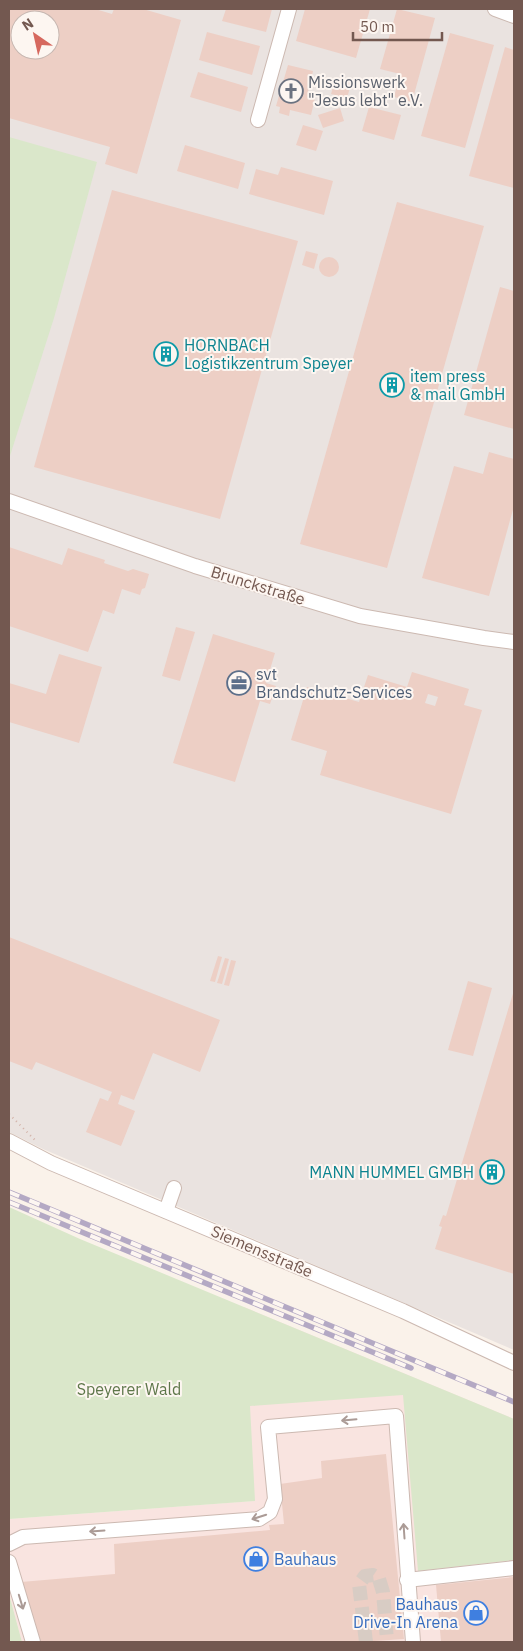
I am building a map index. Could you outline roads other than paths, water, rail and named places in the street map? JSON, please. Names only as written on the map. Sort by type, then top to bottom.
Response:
[{"type":"street","points":[[258,120],[289,9]]},
{"type":"street","points":[[495,9],[514,16]]},
{"type":"street","name":"Brunckstraße","points":[[9,501],[195,566],[360,616],[514,642]]},
{"type":"street","name":"Siemensstraße","points":[[9,1142],[51,1163],[403,1311],[514,1363]]},
{"type":"street","points":[[166,1211],[174,1188]]},
{"type":"street","points":[[9,1544],[23,1537],[259,1519],[270,1512],[275,1498],[268,1427],[396,1416],[413,1642]]},
{"type":"street","points":[[9,1562],[33,1642]]},
{"type":"street","points":[[407,1580],[514,1568]]},
{"type":"tunnel","points":[[366,1642],[359,1584],[365,1576],[373,1575],[379,1579],[383,1592],[387,1640]]},
{"type":"railway","points":[[9,1192],[514,1402]]},
{"type":"railway","points":[[9,1202],[411,1368]]},
{"type":"place","name":"Missionswerk \"Jesus lebt\" e.V.","points":[[291,91]]},
{"type":"place","name":"HORNBACH Logistikzentrum Speyer","points":[[166,354]]},
{"type":"place","name":"item press & mail GmbH","points":[[392,385]]},
{"type":"place","name":"svt Brandschutz-Services","points":[[239,683]]},
{"type":"place","name":"MANN HUMMEL GMBH","points":[[492,1172]]},
{"type":"place","name":"Bauhaus","points":[[256,1559]]},
{"type":"place","name":"Bauhaus Drive-In Arena","points":[[476,1613]]},
{"type":"park label","name":"Speyerer Wald","points":[[129,1389]]}]
